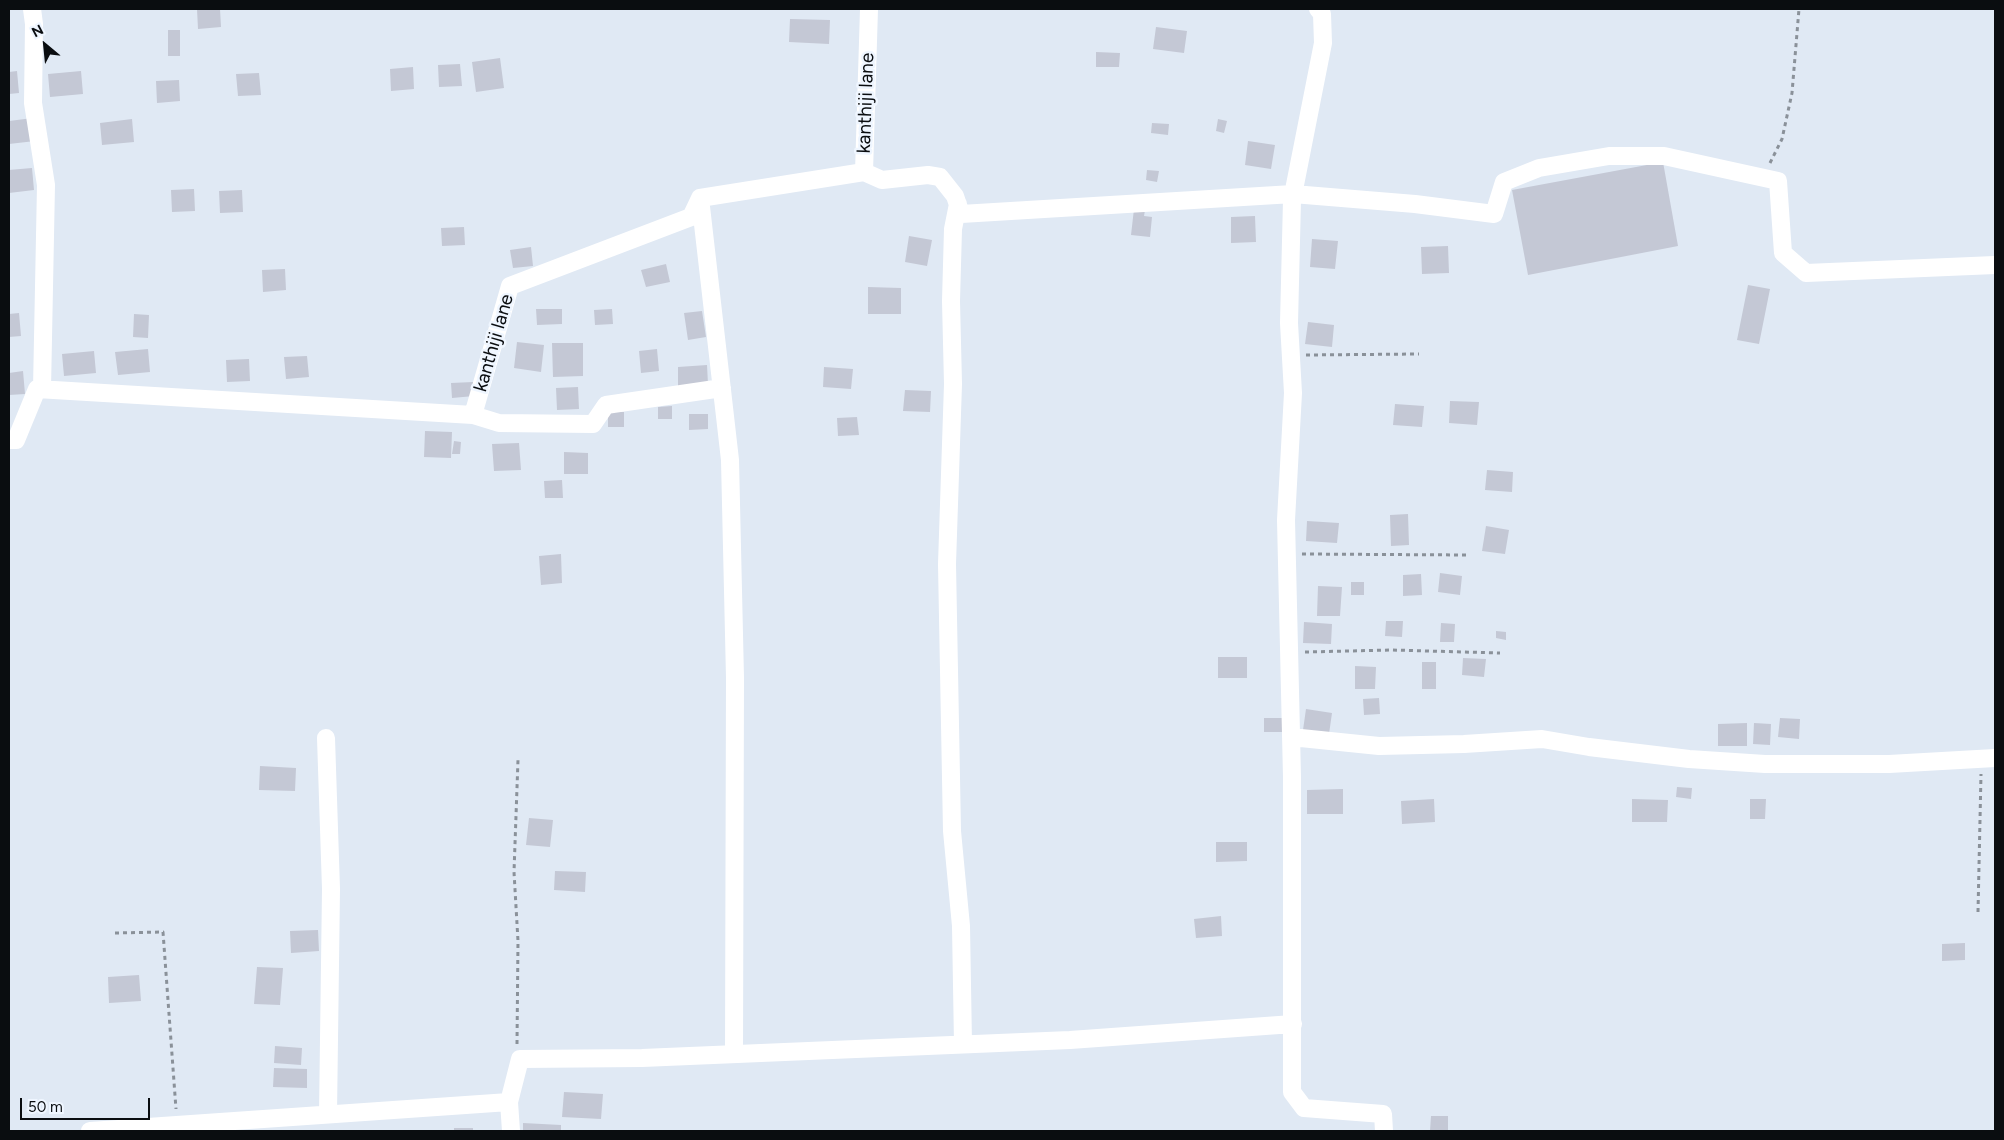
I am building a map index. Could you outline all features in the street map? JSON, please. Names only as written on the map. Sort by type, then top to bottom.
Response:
[{"type":"street","points":[[9,440],[16,440],[38,389],[42,389],[46,185],[33,103],[32,9]]},
{"type":"street","name":"kanthiji lane","points":[[42,389],[473,415],[510,286],[691,217],[700,198],[864,172],[869,9]]},
{"type":"street","points":[[1318,9],[1322,14],[1323,43],[1293,194],[1290,314],[1293,392],[1286,554],[1291,737],[1292,1092],[1304,1108],[1383,1114],[1384,1131]]},
{"type":"street","points":[[864,172],[882,180],[928,175],[940,177],[955,196],[961,214],[1293,194],[1415,204],[1494,214],[1504,182],[1539,168],[1609,156],[1664,156],[1778,181],[1783,253],[1806,273],[1995,265]]},
{"type":"street","points":[[700,198],[730,460],[735,678],[734,1054]]},
{"type":"street","points":[[958,204],[953,229],[951,301],[953,384],[947,564],[952,831],[962,926],[963,1044]]},
{"type":"street","points":[[473,415],[499,423],[593,424],[606,405],[722,388]]},
{"type":"street","points":[[1291,737],[1379,746],[1464,744],[1542,738],[1589,747],[1680,758],[1765,764],[1889,764],[1988,758]]},
{"type":"street","points":[[326,738],[331,889],[328,1114]]},
{"type":"street","points":[[511,1131],[509,1102],[520,1059],[642,1058],[1070,1040],[1293,1024]]},
{"type":"street","points":[[90,1131],[509,1102]]},
{"type":"path","points":[[1762,177],[1782,139],[1792,93],[1799,9]]},
{"type":"path","points":[[1291,355],[1419,354]]},
{"type":"path","points":[[1286,554],[1467,555]]},
{"type":"path","points":[[1290,653],[1392,650],[1500,653]]},
{"type":"path","points":[[1978,912],[1988,758]]},
{"type":"path","points":[[518,760],[514,872],[518,941],[517,1053],[520,1059]]},
{"type":"path","points":[[115,933],[163,932],[178,1125]]},
{"type":"building","points":[[197,9],[220,9],[221,27],[198,29]]},
{"type":"building","points":[[790,19],[830,20],[829,44],[789,42]]},
{"type":"building","points":[[1156,27],[1187,31],[1184,53],[1153,49]]},
{"type":"building","points":[[168,30],[180,30],[180,56],[168,56]]},
{"type":"building","points":[[1096,52],[1120,53],[1119,67],[1096,67]]},
{"type":"building","points":[[500,58],[504,88],[476,92],[472,62]]},
{"type":"building","points":[[460,64],[462,86],[439,87],[438,65]]},
{"type":"building","points":[[413,67],[414,89],[391,91],[390,69]]},
{"type":"building","points":[[17,71],[19,93],[9,94],[9,72]]},
{"type":"building","points":[[81,71],[83,94],[50,97],[48,74]]},
{"type":"building","points":[[259,73],[261,95],[238,96],[236,74]]},
{"type":"building","points":[[179,80],[180,101],[157,103],[156,81]]},
{"type":"building","points":[[33,118],[35,141],[9,144],[9,121]]},
{"type":"building","points":[[132,119],[134,142],[102,145],[100,123]]},
{"type":"building","points":[[1218,119],[1227,121],[1224,133],[1216,131]]},
{"type":"building","points":[[1152,123],[1169,124],[1168,135],[1151,133]]},
{"type":"building","points":[[1248,141],[1275,145],[1271,169],[1245,165]]},
{"type":"building","points":[[1663,162],[1678,246],[1528,275],[1512,190]]},
{"type":"building","points":[[32,168],[34,190],[9,193],[9,170]]},
{"type":"building","points":[[1147,170],[1159,171],[1157,182],[1146,180]]},
{"type":"building","points":[[194,189],[195,211],[172,212],[171,190]]},
{"type":"building","points":[[242,190],[243,212],[220,213],[219,191]]},
{"type":"building","points":[[1134,209],[1145,210],[1144,216],[1152,217],[1150,237],[1131,235]]},
{"type":"building","points":[[1255,216],[1256,242],[1231,243],[1231,217]]},
{"type":"building","points":[[464,227],[465,245],[442,246],[441,228]]},
{"type":"building","points":[[909,236],[932,240],[927,266],[905,262]]},
{"type":"building","points":[[1312,239],[1338,241],[1335,269],[1310,267]]},
{"type":"building","points":[[1448,246],[1449,273],[1422,274],[1421,247]]},
{"type":"building","points":[[531,247],[533,266],[513,268],[510,250]]},
{"type":"building","points":[[666,264],[670,282],[646,287],[641,270]]},
{"type":"building","points":[[285,269],[286,290],[263,292],[262,270]]},
{"type":"building","points":[[1748,285],[1770,289],[1759,344],[1737,340]]},
{"type":"building","points":[[868,287],[901,288],[901,314],[868,314]]},
{"type":"building","points":[[536,309],[562,309],[562,324],[537,325]]},
{"type":"building","points":[[612,309],[613,324],[595,325],[594,310]]},
{"type":"building","points":[[702,311],[706,337],[688,340],[684,313]]},
{"type":"building","points":[[19,313],[21,336],[9,337],[9,314]]},
{"type":"building","points":[[134,314],[149,315],[148,338],[133,337]]},
{"type":"building","points":[[1308,322],[1334,325],[1332,347],[1305,344]]},
{"type":"building","points":[[517,342],[544,345],[541,372],[514,368]]},
{"type":"building","points":[[552,343],[583,343],[583,376],[553,377]]},
{"type":"building","points":[[148,349],[150,372],[118,375],[115,352]]},
{"type":"building","points":[[657,349],[659,371],[641,373],[639,351]]},
{"type":"building","points":[[94,351],[96,373],[64,376],[62,354]]},
{"type":"building","points":[[307,356],[309,377],[286,379],[284,357]]},
{"type":"building","points":[[249,359],[250,381],[227,382],[226,360]]},
{"type":"building","points":[[707,365],[708,384],[678,386],[678,367]]},
{"type":"building","points":[[824,367],[853,369],[851,389],[823,387]]},
{"type":"building","points":[[23,371],[25,394],[9,395],[9,373]]},
{"type":"building","points":[[473,382],[474,396],[452,398],[451,383]]},
{"type":"building","points":[[578,387],[579,409],[557,410],[556,388]]},
{"type":"building","points":[[905,390],[931,391],[930,412],[903,411]]},
{"type":"building","points":[[1450,401],[1479,402],[1477,425],[1449,423]]},
{"type":"building","points":[[1395,404],[1424,406],[1422,427],[1393,425]]},
{"type":"building","points":[[672,406],[672,419],[658,419],[658,407]]},
{"type":"building","points":[[608,412],[624,412],[624,427],[608,427]]},
{"type":"building","points":[[689,414],[708,414],[708,429],[689,430]]},
{"type":"building","points":[[857,417],[859,435],[838,436],[837,418]]},
{"type":"building","points":[[425,431],[452,432],[451,458],[424,457]]},
{"type":"building","points":[[454,441],[461,442],[460,454],[452,454]]},
{"type":"building","points":[[519,443],[521,470],[494,471],[492,444]]},
{"type":"building","points":[[564,452],[588,453],[588,474],[564,474]]},
{"type":"building","points":[[1487,470],[1513,472],[1512,492],[1485,490]]},
{"type":"building","points":[[562,480],[563,498],[545,498],[544,481]]},
{"type":"building","points":[[1408,514],[1409,545],[1391,546],[1390,515]]},
{"type":"building","points":[[1307,521],[1339,523],[1337,543],[1306,541]]},
{"type":"building","points":[[1486,526],[1509,530],[1505,554],[1482,551]]},
{"type":"building","points":[[561,554],[562,583],[541,585],[539,556]]},
{"type":"building","points":[[1440,573],[1462,576],[1460,595],[1438,592]]},
{"type":"building","points":[[1421,574],[1422,595],[1403,596],[1403,575]]},
{"type":"building","points":[[1351,582],[1364,582],[1364,595],[1351,595]]},
{"type":"building","points":[[1318,586],[1342,587],[1340,616],[1317,616]]},
{"type":"building","points":[[1386,621],[1403,621],[1402,637],[1385,636]]},
{"type":"building","points":[[1304,622],[1332,624],[1331,644],[1303,643]]},
{"type":"building","points":[[1441,623],[1455,624],[1454,642],[1440,642]]},
{"type":"building","points":[[1496,631],[1506,632],[1506,640],[1496,638]]},
{"type":"building","points":[[1218,657],[1247,657],[1247,678],[1218,678]]},
{"type":"building","points":[[1463,658],[1486,659],[1484,677],[1462,675]]},
{"type":"building","points":[[1422,662],[1436,662],[1436,689],[1422,689]]},
{"type":"building","points":[[1355,666],[1376,667],[1375,689],[1355,689]]},
{"type":"building","points":[[1379,698],[1380,714],[1364,715],[1363,699]]},
{"type":"building","points":[[1306,709],[1332,713],[1329,734],[1303,730]]},
{"type":"building","points":[[1264,718],[1283,718],[1283,732],[1264,732]]},
{"type":"building","points":[[1780,718],[1800,719],[1799,739],[1778,737]]},
{"type":"building","points":[[1747,723],[1747,746],[1718,746],[1718,724]]},
{"type":"building","points":[[1754,723],[1771,724],[1770,745],[1753,744]]},
{"type":"building","points":[[260,766],[296,768],[295,791],[259,790]]},
{"type":"building","points":[[1677,787],[1692,788],[1691,799],[1676,797]]},
{"type":"building","points":[[1343,789],[1343,814],[1307,814],[1307,790]]},
{"type":"building","points":[[1434,799],[1435,822],[1402,824],[1401,801]]},
{"type":"building","points":[[1632,799],[1668,800],[1667,822],[1632,822]]},
{"type":"building","points":[[1750,799],[1766,799],[1765,819],[1750,819]]},
{"type":"building","points":[[529,818],[553,820],[550,847],[526,845]]},
{"type":"building","points":[[1216,842],[1247,842],[1247,861],[1216,862]]},
{"type":"building","points":[[555,871],[586,872],[585,892],[554,890]]},
{"type":"building","points":[[1221,916],[1222,936],[1196,938],[1194,919]]},
{"type":"building","points":[[318,930],[319,951],[291,953],[290,931]]},
{"type":"building","points":[[1965,943],[1965,960],[1942,961],[1942,944]]},
{"type":"building","points":[[257,967],[283,968],[280,1005],[254,1004]]},
{"type":"building","points":[[139,975],[141,1001],[109,1003],[108,977]]},
{"type":"building","points":[[275,1046],[302,1048],[301,1065],[274,1063]]},
{"type":"building","points":[[274,1068],[307,1069],[307,1088],[273,1087]]},
{"type":"building","points":[[564,1092],[603,1094],[601,1119],[562,1117]]},
{"type":"building","points":[[1431,1116],[1448,1116],[1448,1131],[1430,1131]]},
{"type":"building","points":[[523,1123],[561,1125],[561,1131],[523,1131]]},
{"type":"building","points":[[454,1128],[473,1128],[473,1131],[454,1131]]}]
